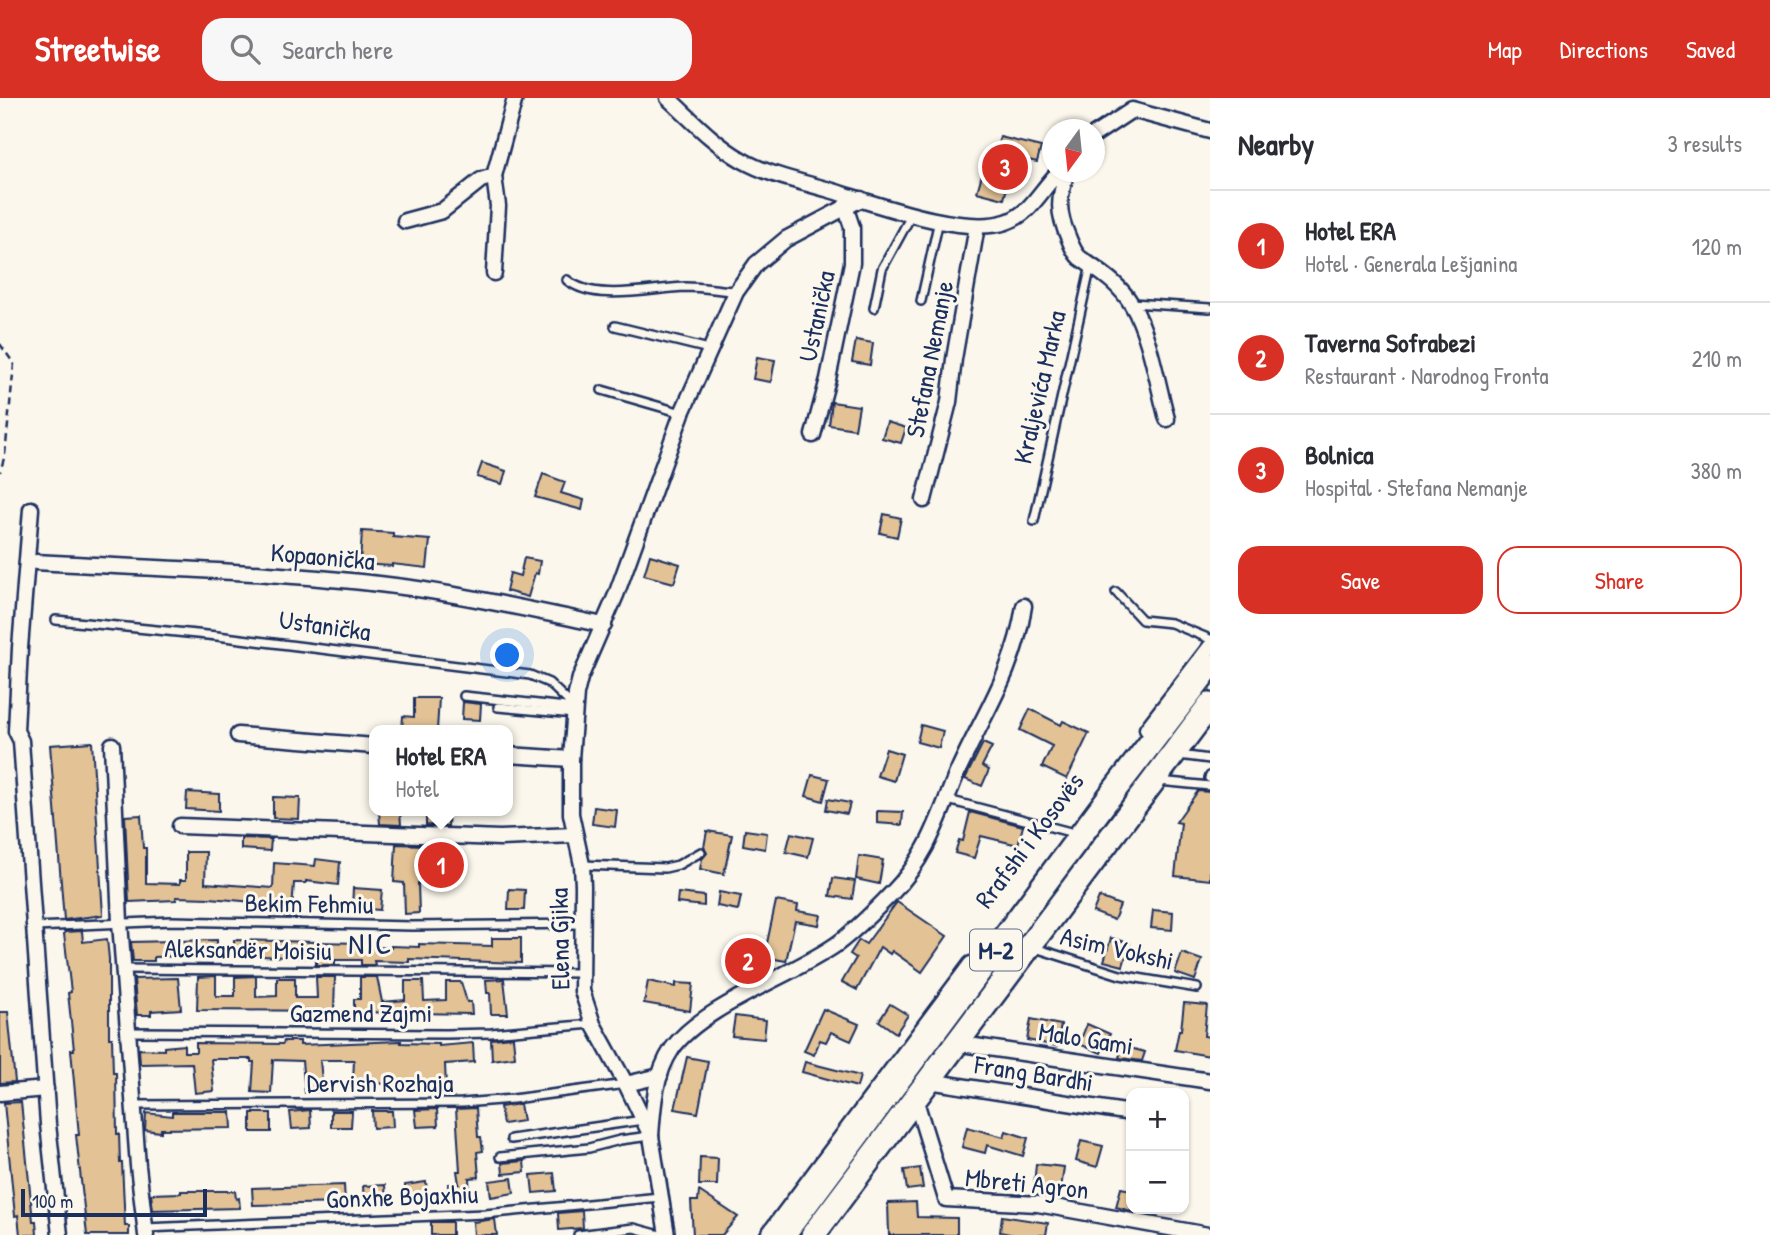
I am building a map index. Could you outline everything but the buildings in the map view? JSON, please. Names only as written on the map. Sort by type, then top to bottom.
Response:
[{"type":"highway","name":"Rrafshi i Kosovës","points":[[783,1235],[1103,805],[1210,666]]},
{"type":"highway","name":"M-2","points":[[813,1235],[1210,705]]},
{"type":"street","points":[[495,272],[498,206],[494,176],[514,98]]},
{"type":"street","points":[[668,98],[720,146],[744,161],[775,174],[860,200],[939,220],[977,226],[1007,222],[1023,214],[1050,182]]},
{"type":"street","points":[[1105,127],[1135,104],[1210,131]]},
{"type":"street","points":[[405,221],[442,211],[481,180],[494,176]]},
{"type":"street","points":[[1064,182],[1059,209],[1074,251],[1117,285],[1141,321],[1167,419]]},
{"type":"street","name":"Ustanička","points":[[582,865],[571,814],[574,711],[580,678],[604,625],[682,413],[736,292],[756,264],[786,239],[860,200]]},
{"type":"street","name":"Ustanička","points":[[813,435],[828,379],[852,263],[852,227],[845,206]]},
{"type":"street","name":"Stefana Nemanje","points":[[924,500],[949,402],[977,226]]},
{"type":"street","points":[[31,509],[19,648],[16,732],[21,741],[46,1089],[60,1235]]},
{"type":"street","name":"Kopaonička","points":[[36,562],[187,569],[408,588],[604,625]]},
{"type":"street","points":[[651,1136],[660,1076],[672,1049],[683,1036],[698,1024],[838,943],[909,874],[924,853],[957,775],[1004,679],[1024,606]]},
{"type":"street","name":"Rrafshi i Kosovës","points":[[768,1235],[1210,647]]},
{"type":"street","points":[[238,735],[369,746]]},
{"type":"street","points":[[112,745],[120,922],[145,1231]]},
{"type":"street","points":[[513,755],[571,759]]},
{"type":"street","points":[[180,826],[500,838],[575,835]]},
{"type":"street","name":"Elena Gjika","points":[[582,865],[582,991],[593,1024],[651,1136],[667,1235]]},
{"type":"street","name":"Malo Gami","points":[[955,1043],[1210,1081]]},
{"type":"street","points":[[626,1084],[660,1076]]},
{"type":"street","points":[[0,1093],[46,1089]]},
{"type":"street","name":"Frang Bardhi","points":[[922,1089],[1126,1112]]},
{"type":"street","name":"Mbreti Agron","points":[[922,1089],[946,1199],[1038,1204],[1208,1235]]},
{"type":"lane","points":[[874,308],[882,269],[912,214]]},
{"type":"lane","name":"Stefana Nemanje","points":[[921,301],[939,220]]},
{"type":"lane","name":"Kraljevića Marka","points":[[1034,521],[1091,264]]},
{"type":"lane","points":[[567,280],[584,289],[599,292],[688,287],[736,292]]},
{"type":"lane","points":[[1131,303],[1210,307]]},
{"type":"lane","points":[[615,326],[709,349]]},
{"type":"lane","points":[[602,390],[682,413]]},
{"type":"lane","points":[[1116,592],[1142,620],[1171,622],[1210,639]]},
{"type":"lane","name":"Ustanička","points":[[57,621],[217,636],[530,676],[549,683],[574,711]]},
{"type":"lane","points":[[464,696],[574,711]]},
{"type":"lane","points":[[498,706],[574,711]]},
{"type":"lane","points":[[1172,755],[1210,759]]},
{"type":"lane","points":[[1153,780],[1210,786]]},
{"type":"lane","points":[[948,800],[1070,832]]},
{"type":"lane","name":"Elena Gjika","points":[[582,865],[665,868],[678,865],[701,852]]},
{"type":"lane","name":"Bekim Fehmiu","points":[[34,927],[120,922],[412,926],[582,924]]},
{"type":"lane","name":"Asim Vokshi","points":[[1028,946],[1120,975],[1197,988]]},
{"type":"lane","name":"Aleksandër Moisiu","points":[[124,969],[581,973]]},
{"type":"lane","name":"Gazmend Zajmi","points":[[129,1032],[457,1034],[593,1024]]},
{"type":"lane","name":"Dervish Rozhaja","points":[[133,1105],[462,1103],[513,1100],[626,1084]]},
{"type":"lane","points":[[511,1139],[643,1120]]},
{"type":"lane","points":[[500,1157],[589,1148],[651,1136]]},
{"type":"lane","name":"Gonxhe Bojaxhiu","points":[[145,1231],[485,1214],[660,1198]]},
{"type":"lane","points":[[578,1235],[634,1228],[660,1235]]},
{"type":"path","points":[[0,344],[14,364],[5,455],[0,472]]},
{"type":"green space","points":[[1210,682],[1210,694],[804,1235],[796,1235]]},
{"type":"place","name":"Bolnica","points":[[1005,167]]},
{"type":"place","name":"Hotel ERA","points":[[441,865]]},
{"type":"place","name":"Taverna Sofrabezi","points":[[748,961]]},
{"type":"district","name":"NIC","points":[[371,943]]}]
